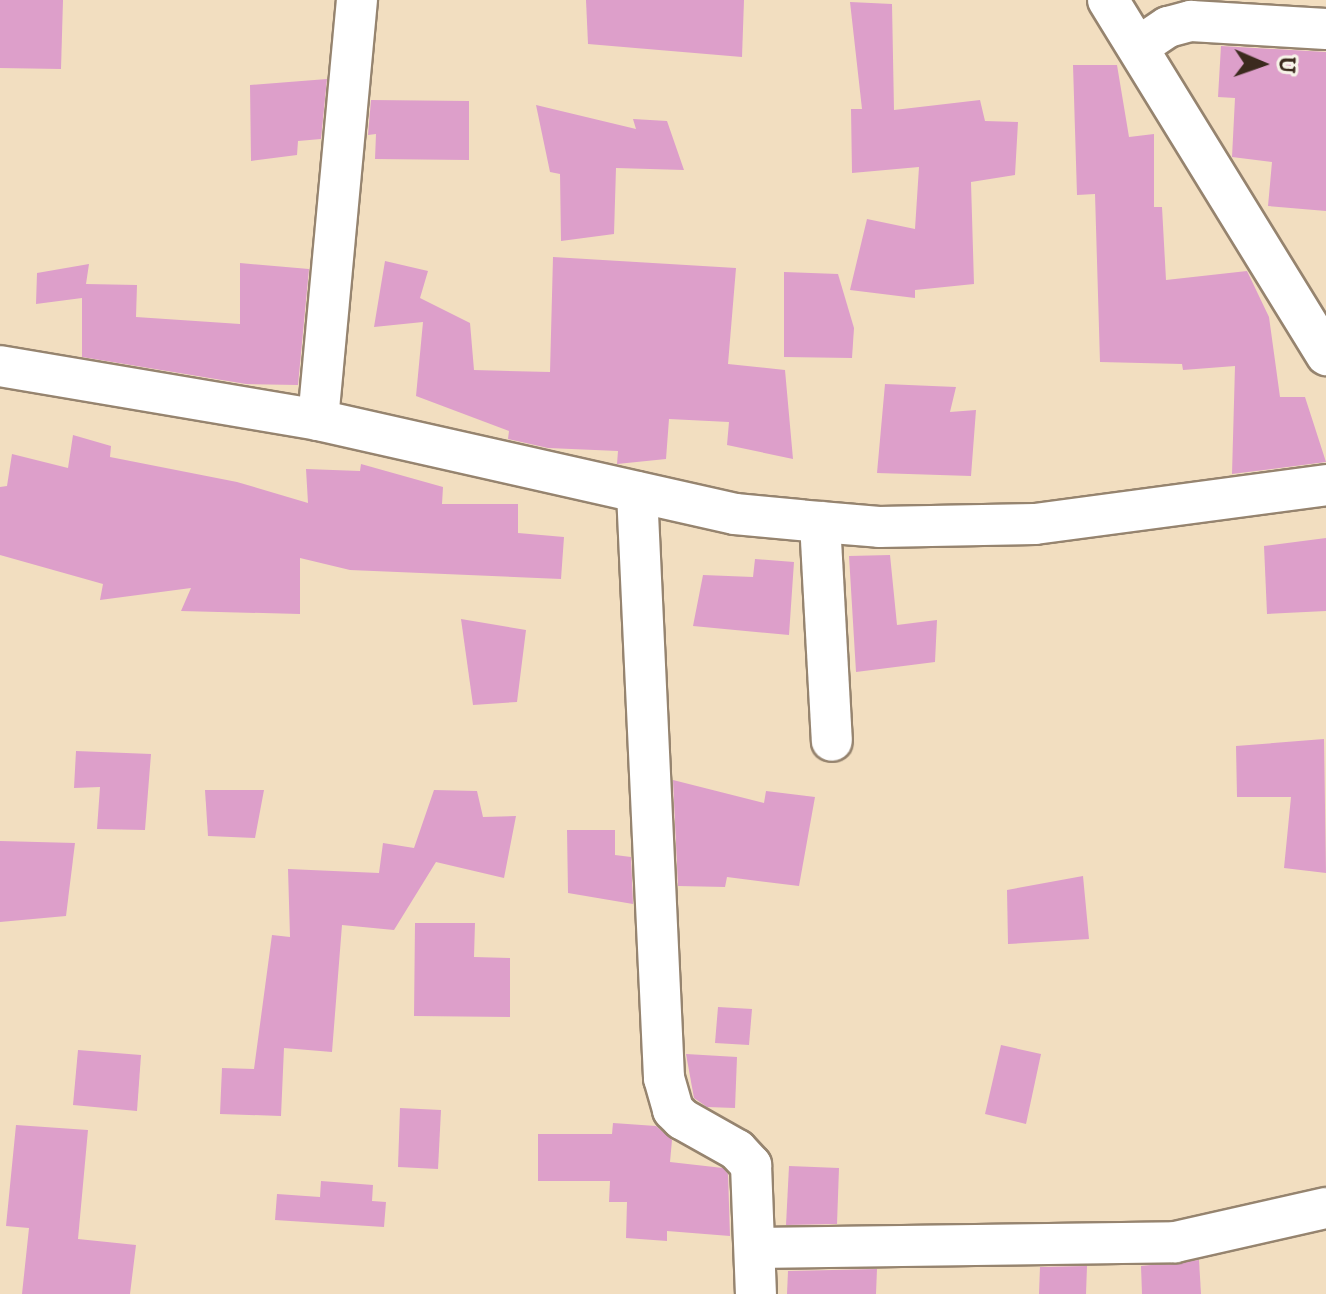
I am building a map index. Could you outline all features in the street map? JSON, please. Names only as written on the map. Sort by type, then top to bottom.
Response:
[{"type":"street","points":[[318,420],[357,0]]},
{"type":"street","points":[[1108,0],[1326,355]]},
{"type":"street","points":[[1138,47],[1168,27],[1191,21],[1326,29]]},
{"type":"street","points":[[0,366],[318,420],[735,514],[820,522],[879,527],[1035,524],[1326,485]]},
{"type":"street","points":[[637,492],[664,1078],[673,1110],[682,1119],[737,1150],[751,1165],[757,1248],[756,1294]]},
{"type":"street","points":[[820,522],[832,741]]},
{"type":"street","points":[[757,1248],[1175,1242],[1326,1208]]},
{"type":"building","points":[[0,0],[63,0],[61,69],[0,68]]},
{"type":"building","points":[[586,0],[744,0],[742,57],[588,44]]},
{"type":"building","points":[[850,2],[892,4],[894,110],[980,100],[985,121],[1018,122],[1015,175],[971,182],[974,284],[915,290],[915,298],[850,290],[867,219],[915,229],[919,167],[852,173],[851,109],[862,109]]},
{"type":"building","points":[[1221,46],[1326,52],[1326,211],[1268,206],[1272,162],[1232,157],[1235,98],[1218,97]]},
{"type":"building","points":[[1073,65],[1117,65],[1129,137],[1154,134],[1154,207],[1162,207],[1166,280],[1247,271],[1269,317],[1280,397],[1305,397],[1326,462],[1232,474],[1235,366],[1183,370],[1182,364],[1100,362],[1095,194],[1077,195]]},
{"type":"building","points":[[327,79],[321,139],[298,141],[297,155],[251,161],[250,85]]},
{"type":"building","points":[[371,100],[469,101],[469,160],[375,159],[376,134],[368,135]]},
{"type":"building","points":[[536,105],[636,129],[633,119],[667,121],[684,170],[616,168],[614,234],[561,241],[560,174],[550,172]]},
{"type":"building","points":[[553,257],[736,268],[728,364],[785,370],[793,459],[727,445],[729,422],[669,419],[666,459],[617,464],[618,451],[548,448],[508,439],[509,431],[416,396],[423,322],[374,327],[385,261],[428,271],[420,298],[470,323],[474,370],[550,372]]},
{"type":"building","points":[[240,263],[309,269],[298,385],[246,384],[82,357],[82,298],[36,304],[37,273],[89,264],[86,284],[137,285],[136,317],[240,324]]},
{"type":"building","points":[[784,272],[838,274],[854,328],[852,358],[784,357]]},
{"type":"building","points":[[885,384],[956,387],[950,412],[976,410],[971,476],[877,473]]},
{"type":"building","points":[[73,435],[111,446],[110,457],[237,482],[308,503],[306,469],[360,471],[361,464],[443,487],[442,504],[518,504],[518,533],[564,537],[561,579],[350,570],[300,558],[300,614],[181,611],[191,588],[100,600],[103,584],[0,555],[0,487],[7,486],[12,454],[68,468]]},
{"type":"building","points":[[1326,538],[1326,611],[1267,614],[1264,546]]},
{"type":"building","points":[[890,555],[897,625],[937,620],[935,662],[856,672],[849,556]]},
{"type":"building","points":[[755,559],[794,562],[789,635],[693,626],[703,575],[753,577]]},
{"type":"building","points":[[461,619],[526,630],[517,702],[473,705]]},
{"type":"building","points":[[1324,739],[1326,873],[1284,868],[1291,797],[1237,797],[1236,746]]},
{"type":"building","points":[[76,751],[151,754],[145,830],[97,829],[100,787],[74,788]]},
{"type":"building","points":[[673,780],[764,803],[766,791],[815,797],[799,886],[727,877],[725,887],[678,886]]},
{"type":"building","points":[[205,790],[264,790],[255,838],[208,836]]},
{"type":"building","points":[[434,790],[477,791],[483,817],[516,816],[504,878],[436,862],[394,930],[342,925],[332,1052],[284,1048],[281,1116],[220,1114],[222,1068],[254,1069],[272,935],[290,937],[288,869],[379,873],[383,843],[414,848]]},
{"type":"building","points":[[567,830],[615,830],[615,855],[631,857],[633,904],[568,893]]},
{"type":"building","points":[[0,841],[75,843],[66,916],[0,922]]},
{"type":"building","points":[[1083,876],[1089,939],[1008,944],[1007,890]]},
{"type":"building","points":[[415,923],[475,923],[474,957],[510,958],[510,1017],[414,1016]]},
{"type":"building","points":[[718,1007],[752,1009],[749,1045],[715,1043]]},
{"type":"building","points":[[1001,1045],[1041,1054],[1026,1124],[985,1114]]},
{"type":"building","points":[[78,1050],[141,1055],[137,1111],[73,1105]]},
{"type":"building","points":[[686,1054],[737,1057],[735,1108],[707,1107],[694,1098]]},
{"type":"building","points":[[400,1108],[441,1110],[438,1169],[398,1167]]},
{"type":"building","points":[[613,1123],[656,1126],[672,1140],[670,1162],[723,1168],[728,1174],[730,1236],[667,1231],[667,1241],[626,1238],[627,1202],[609,1202],[610,1181],[538,1181],[538,1134],[612,1134]]},
{"type":"building","points":[[16,1125],[88,1130],[78,1239],[136,1245],[130,1294],[22,1294],[29,1228],[6,1226]]},
{"type":"building","points":[[789,1166],[839,1168],[837,1224],[786,1225]]},
{"type":"building","points":[[321,1181],[373,1185],[372,1201],[386,1202],[384,1227],[275,1220],[277,1194],[320,1197]]},
{"type":"building","points":[[1199,1260],[1201,1294],[1142,1294],[1141,1266]]},
{"type":"building","points":[[1087,1266],[1086,1294],[1039,1294],[1040,1267]]},
{"type":"building","points":[[877,1269],[876,1294],[787,1294],[788,1271]]}]
